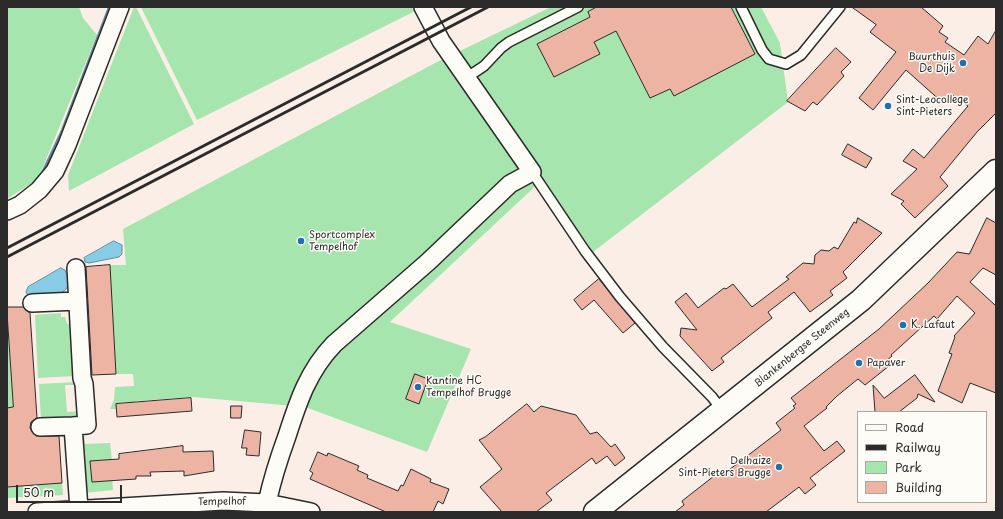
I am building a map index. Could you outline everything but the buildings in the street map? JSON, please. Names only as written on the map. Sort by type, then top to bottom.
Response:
[{"type":"main road","name":"Blankenbergse Steenweg","points":[[595,512],[723,412],[861,300],[996,171]]},
{"type":"street","points":[[7,211],[20,205],[39,190],[55,171],[67,145],[120,7]]},
{"type":"street","points":[[261,506],[298,401],[311,372],[322,357],[334,344],[428,262],[510,184],[532,172],[441,41],[423,7]]},
{"type":"street","points":[[40,427],[87,424],[84,384],[82,378],[76,268]]},
{"type":"street","points":[[32,303],[77,302]]},
{"type":"street","points":[[73,426],[86,510]]},
{"type":"street","name":"Tempelhof","points":[[37,512],[223,501],[311,512]]},
{"type":"lane","points":[[466,78],[484,66],[509,42],[578,7]]},
{"type":"lane","points":[[741,7],[762,50],[769,59],[786,64],[801,55],[840,7]]},
{"type":"lane","points":[[532,172],[585,251],[620,297],[663,347],[712,396],[723,412]]},
{"type":"green space","points":[[7,7],[79,7],[83,18],[97,35],[38,179],[7,199]]},
{"type":"green space","points":[[134,7],[136,7],[194,124],[69,191],[68,175]]},
{"type":"green space","points":[[141,7],[423,7],[197,120]]},
{"type":"green space","name":"Sportcomplex Tempelhof","points":[[551,7],[761,7],[780,43],[788,102],[593,252],[542,180],[390,322],[471,349],[427,452],[305,407],[193,397],[116,403],[116,409],[110,409],[114,400],[115,387],[134,386],[133,374],[116,374],[110,265],[126,265],[123,229],[437,62]]},
{"type":"green space","points":[[61,313],[61,317],[65,317],[67,324],[70,324],[70,331],[73,331],[75,376],[38,378],[35,315]]},
{"type":"green space","points":[[7,315],[13,404],[36,403],[36,406],[7,408]]},
{"type":"green space","points":[[77,382],[77,385],[65,385],[67,412],[79,411],[79,417],[41,420],[39,384]]},
{"type":"green space","points":[[84,432],[85,444],[110,443],[112,461],[91,461],[92,482],[112,474],[113,490],[84,493],[80,434]]},
{"type":"green space","points":[[62,483],[63,495],[7,498],[7,487]]},
{"type":"water","points":[[114,241],[122,245],[122,254],[119,257],[89,263],[85,262],[84,258]]},
{"type":"water","points":[[61,268],[65,270],[68,280],[67,287],[64,291],[51,295],[28,296],[26,292],[28,287]]},
{"type":"waterway","points":[[42,175],[63,130],[110,7]]},
{"type":"railway","points":[[7,248],[471,7]]},
{"type":"railway","points":[[7,257],[488,7]]},
{"type":"place","name":"Buurthuis De Dijk","points":[[963,63]]},
{"type":"place","name":"Sint-Leocollege Sint-Pieters","points":[[888,106]]},
{"type":"place","name":"Sportcomplex Tempelhof","points":[[301,241]]},
{"type":"place","name":"K. Lafaut","points":[[903,325]]},
{"type":"place","name":"Papaver","points":[[859,363]]},
{"type":"place","name":"Kantine HC Tempelhof Brugge","points":[[418,387]]},
{"type":"place","name":"Delhaize Sint-Pieters Brugge","points":[[779,467]]}]
